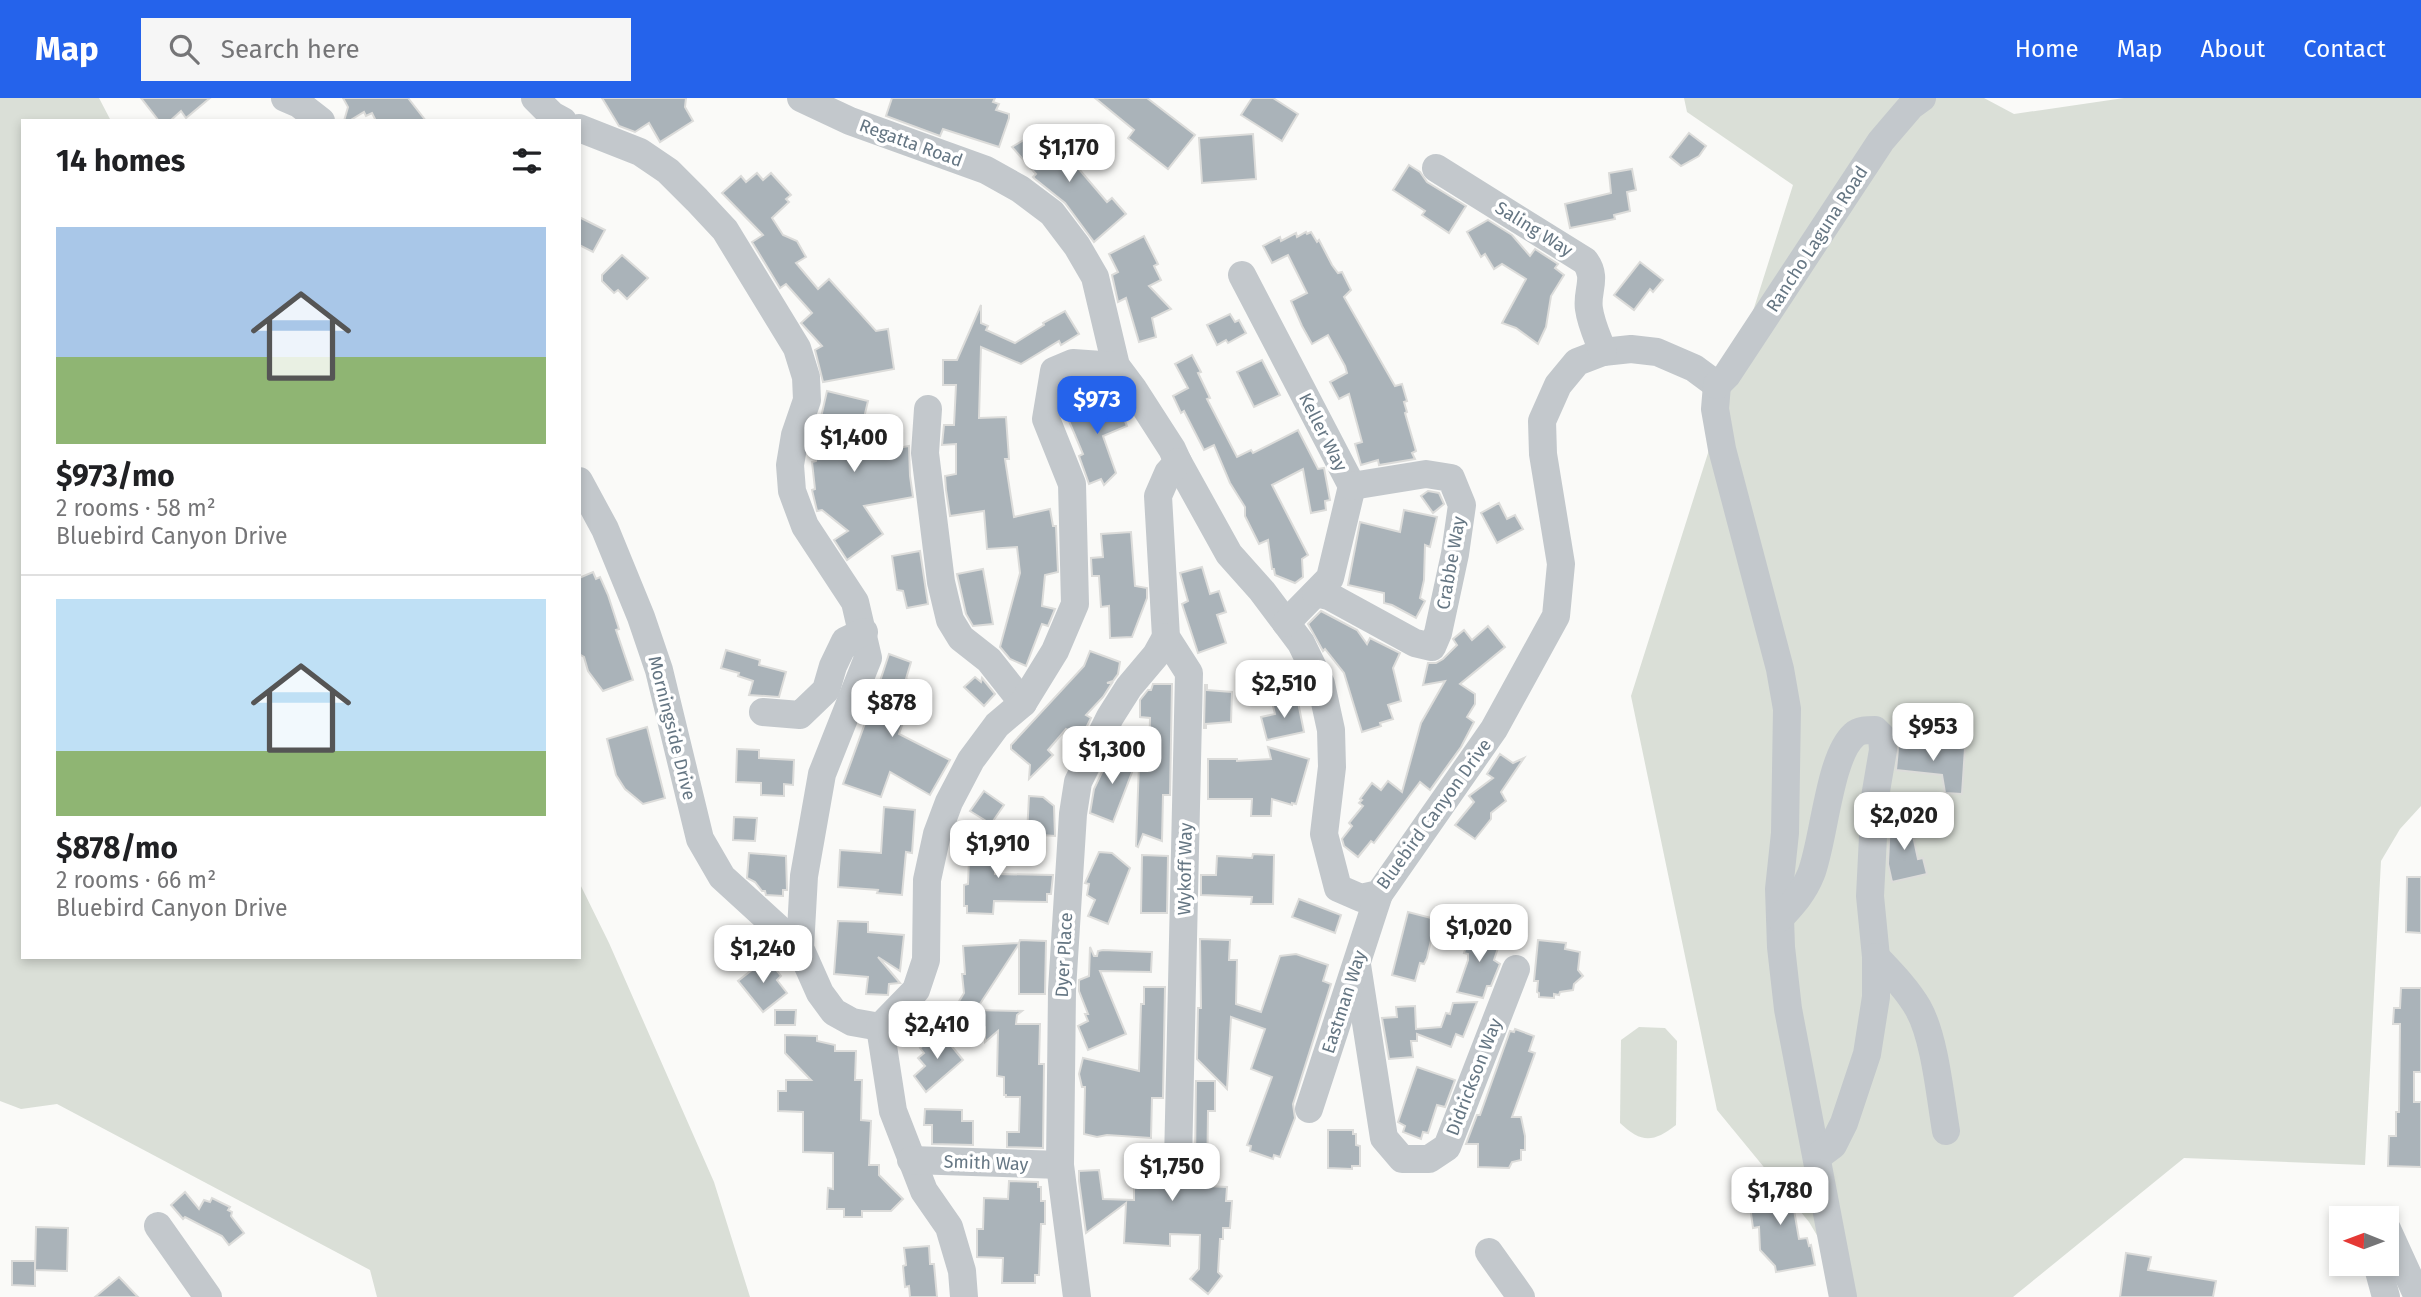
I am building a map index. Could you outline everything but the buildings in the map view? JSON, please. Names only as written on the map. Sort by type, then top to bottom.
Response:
[{"type":"street","points":[[285,98],[299,104],[318,119]]},
{"type":"street","points":[[536,98],[552,116],[559,119]]},
{"type":"street","name":"Regatta Road","points":[[801,98],[850,121],[986,170],[1020,189],[1052,213],[1077,246],[1095,277],[1116,366]]},
{"type":"street","name":"Rancho Laguna Road","points":[[1717,385],[1727,375],[1881,141],[1911,106],[1922,98]]},
{"type":"street","points":[[581,129],[640,152],[668,171],[697,200],[725,230],[797,348],[806,377],[807,400],[790,465],[792,491],[805,526],[855,601],[868,658],[822,774],[804,876],[800,948],[821,993],[834,1012],[852,1022],[880,1027]]},
{"type":"street","name":"Saling Way","points":[[1436,168],[1585,261],[1590,267],[1592,280],[1588,299],[1589,312],[1603,352]]},
{"type":"street","name":"Keller Way","points":[[1242,275],[1352,486],[1330,578],[1286,623]]},
{"type":"street","name":"Bluebird Canyon Drive","points":[[1116,366],[1172,449],[1228,554],[1262,591],[1301,643],[1321,684],[1331,730],[1332,767],[1324,834],[1338,888],[1361,898],[1379,894],[1494,729],[1556,616],[1561,564],[1543,454],[1542,421],[1558,385],[1577,362],[1603,352],[1631,349],[1657,352],[1694,368],[1717,385]]},
{"type":"street","points":[[880,1027],[916,990],[926,960],[927,880],[937,834],[949,802],[971,760],[990,734],[1023,704],[1055,651],[1075,604],[1072,484],[1046,419],[1054,371],[1073,363],[1116,366]]},
{"type":"street","points":[[1717,385],[1715,409],[1722,449],[1780,669],[1787,709],[1784,833],[1779,888],[1788,1009],[1843,1297]]},
{"type":"street","points":[[928,409],[925,453],[941,582],[950,620],[961,638],[989,660],[1023,704]]},
{"type":"street","name":"Wykoff Way","points":[[1178,462],[1168,473],[1158,496],[1166,637],[1189,673],[1178,1162]]},
{"type":"street","name":"Crabbe Way","points":[[1316,593],[1329,596],[1415,643],[1432,647],[1438,633],[1455,554],[1462,505],[1451,478],[1426,474],[1352,486]]},
{"type":"street","name":"Morningside Drive","points":[[581,485],[606,530],[659,670],[700,839],[723,877],[800,948]]},
{"type":"street","points":[[763,712],[800,715],[814,704],[826,690],[833,666],[845,641],[864,632]]},
{"type":"street","name":"Dyer Place","points":[[1077,1297],[1060,1165],[1062,990],[1072,826],[1079,782],[1110,717],[1129,687],[1156,656],[1166,637]]},
{"type":"street","points":[[1780,918],[1801,896],[1812,872],[1838,761],[1853,735],[1860,731],[1875,730],[1882,737],[1883,750],[1875,797],[1870,896],[1876,957],[1875,997],[1867,1054],[1844,1123],[1833,1145],[1816,1157]]},
{"type":"street","name":"Eastman Way","points":[[1308,1109],[1379,894]]},
{"type":"street","points":[[1876,957],[1919,1009],[1929,1035],[1946,1131]]},
{"type":"street","name":"Didrickson Way","points":[[1356,965],[1384,1138],[1402,1159],[1429,1159],[1447,1147],[1516,968]]},
{"type":"street","points":[[880,1027],[893,1111],[924,1191],[949,1227],[962,1271],[964,1297]]},
{"type":"street","name":"Smith Way","points":[[911,1160],[1060,1165]]},
{"type":"street","points":[[158,1226],[208,1297]]},
{"type":"street","points":[[1489,1252],[1521,1297]]},
{"type":"street","points":[[2399,1255],[2418,1297]]},
{"type":"street","points":[[2380,1276],[2386,1297]]},
{"type":"shaded area","points":[[0,98],[99,98],[110,119],[21,119],[21,959],[581,959],[581,886],[609,943],[714,1182],[750,1297],[377,1297],[370,1270],[57,1104],[21,1109],[0,1101]]},
{"type":"shaded area","points":[[1684,98],[1984,98],[2014,114],[2124,98],[2421,98],[2421,806],[2400,829],[2381,861],[2365,1165],[2184,1158],[2013,1297],[1854,1297],[1809,1222],[1717,1110],[1631,696],[1793,185],[1687,112]]},
{"type":"shaded area","points":[[1639,1027],[1665,1028],[1677,1041],[1676,1125],[1654,1138],[1634,1134],[1620,1123],[1621,1040]]}]
